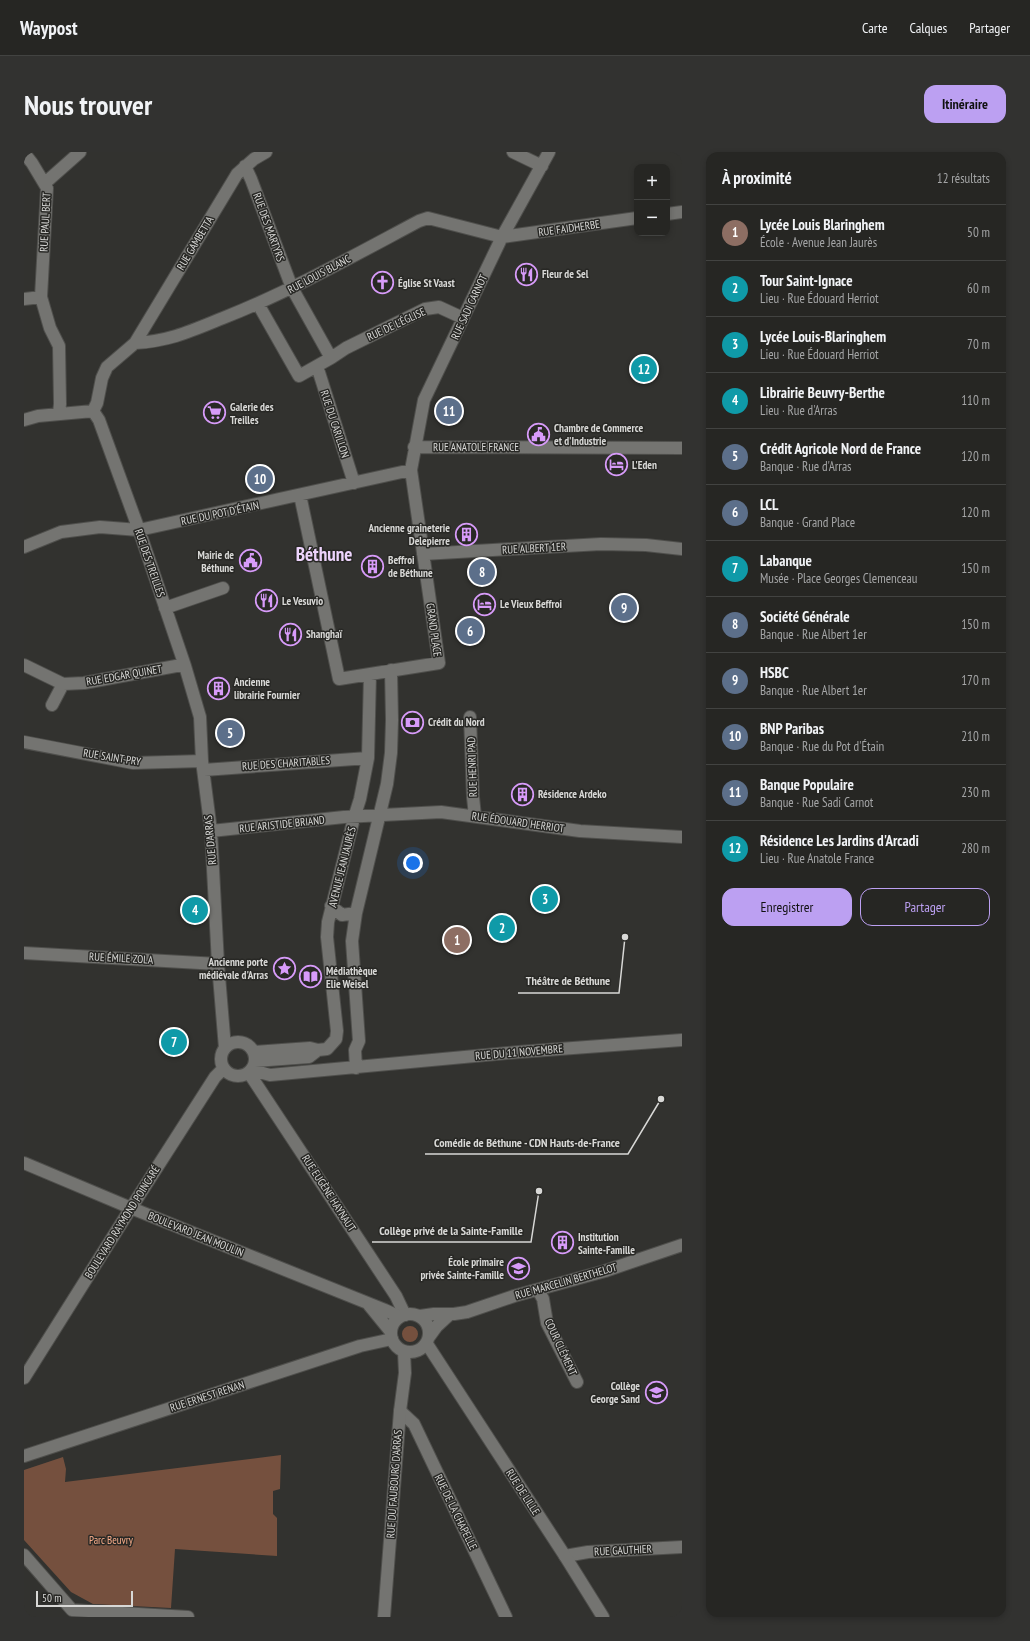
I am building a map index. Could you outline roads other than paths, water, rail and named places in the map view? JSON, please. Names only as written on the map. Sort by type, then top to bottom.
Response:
[{"type":"street","points":[[45,183],[80,152]]},
{"type":"street","name":"RUE GAMBETTA","points":[[135,343],[237,174],[245,166],[266,152]]},
{"type":"street","points":[[513,152],[542,166]]},
{"type":"street","name":"RUE SADI CARNOT","points":[[411,470],[414,447],[424,400],[502,237],[549,152]]},
{"type":"street","name":"RUE PAUL BERT","points":[[24,153],[47,188],[41,297],[50,328],[59,346],[59,413]]},
{"type":"street","name":"RUE DES MARTYRS","points":[[245,166],[292,288],[331,358]]},
{"type":"street","points":[[670,214],[682,212]]},
{"type":"street","name":"RUE LOUIS BLANC","points":[[135,343],[154,342],[173,338],[258,304],[428,218],[502,237]]},
{"type":"street","name":"RUE FAIDHERBE","points":[[502,237],[634,218]]},
{"type":"street","points":[[24,298],[41,297]]},
{"type":"street","name":"RUE DE L'ÉGLISE","points":[[258,304],[299,376],[346,348],[425,309],[439,307],[463,318]]},
{"type":"street","points":[[24,420],[59,413],[93,411],[97,403],[107,367],[135,343]]},
{"type":"street","name":"RUE DU CARILLON","points":[[317,366],[354,483]]},
{"type":"street","name":"RUE DES TREILLES","points":[[93,411],[101,425],[139,530],[185,666],[200,717]]},
{"type":"street","name":"RUE ANATOLE FRANCE","points":[[414,447],[682,448]]},
{"type":"street","points":[[300,495],[411,470]]},
{"type":"street","name":"GRAND PLACE","points":[[300,495],[339,679],[439,663],[411,470]]},
{"type":"street","name":"RUE DU POT D'ÉTAIN","points":[[24,547],[61,532],[100,527],[139,530],[300,495]]},
{"type":"street","name":"RUE ALBERT 1ER","points":[[423,554],[601,544],[646,545],[682,549]]},
{"type":"street","points":[[165,608],[223,588]]},
{"type":"street","points":[[24,666],[63,684],[52,706]]},
{"type":"street","name":"RUE EDGAR QUINET","points":[[63,684],[84,682],[176,666],[185,666]]},
{"type":"street","points":[[356,1068],[355,1050],[360,1041],[352,941],[356,913],[387,784],[391,753],[391,670]]},
{"type":"street","name":"AVENUE JEAN JAURÈS","points":[[253,1064],[310,1048],[318,1050],[328,1049],[336,1039],[337,1031],[327,937],[332,906],[360,799],[368,758],[370,674]]},
{"type":"street","name":"RUE D'ARRAS","points":[[200,717],[203,765],[211,831],[218,964],[225,1048]]},
{"type":"street","name":"RUE HENRI PAD","points":[[470,717],[475,816]]},
{"type":"street","name":"RUE SAINT-PRY","points":[[24,742],[133,763],[203,765]]},
{"type":"street","name":"RUE DES CHARITABLES","points":[[203,765],[368,758]]},
{"type":"street","name":"RUE ÉDOUARD HERRIOT","points":[[354,818],[441,812],[580,831],[682,837]]},
{"type":"street","name":"RUE ARISTIDE BRIAND","points":[[211,831],[354,818]]},
{"type":"street","points":[[332,906],[342,915],[356,913]]},
{"type":"street","name":"RUE ÉMILE ZOLA","points":[[24,954],[218,964]]},
{"type":"street","name":"RUE DU 11 NOVEMBRE","points":[[253,1064],[270,1075],[519,1052],[682,1040]]},
{"type":"street","points":[[243,1042],[248,1045],[253,1064],[240,1077],[236,1077],[224,1069],[221,1058],[225,1048],[230,1044],[243,1042]]},
{"type":"street","name":"RUE EUGÈNE HAYNAUT","points":[[253,1064],[396,1296],[402,1316]]},
{"type":"street","name":"BOULEVARD RAYMOND POINCARÉ","points":[[24,1378],[215,1077],[224,1069]]},
{"type":"street","name":"BOULEVARD JEAN MOULIN","points":[[24,1163],[368,1304],[402,1316]]},
{"type":"street","name":"RUE MARCELIN BERTHELOT","points":[[420,1316],[467,1312],[605,1271],[682,1245]]},
{"type":"street","name":"COUR CLÉMENT","points":[[538,1290],[543,1299],[548,1323],[577,1382]]},
{"type":"street","name":"BOULEVARD JEAN MOULIN","points":[[368,1304],[391,1335]]},
{"type":"street","points":[[428,1341],[429,1328],[424,1319],[420,1316],[412,1314],[402,1316],[394,1323],[391,1335],[398,1348],[411,1352],[428,1341],[437,1326],[450,1314]]},
{"type":"street","name":"RUE ERNEST RENAN","points":[[24,1456],[391,1335]]},
{"type":"street","name":"RUE DE LILLE","points":[[428,1341],[441,1368],[565,1556],[603,1617]]},
{"type":"street","name":"RUE DE LILLE","points":[[411,1352],[441,1368]]},
{"type":"street","name":"RUE DU FAUBOURG D'ARRAS","points":[[384,1617],[400,1411],[405,1373],[411,1352]]},
{"type":"street","name":"RUE DE LA CHAPELLE","points":[[400,1411],[414,1424],[506,1617]]},
{"type":"street","name":"RUE GAUTHIER","points":[[565,1556],[588,1552],[682,1546]]},
{"type":"street","points":[[24,1555],[72,1610],[188,1617]]},
{"type":"place","name":"Fleur de Sel","points":[[527,274]]},
{"type":"place","name":"Église St Vaast","points":[[382,283]]},
{"type":"place","name":"Résidence Les Jardins d'Arcadi","points":[[644,369]]},
{"type":"place","name":"Banque Populaire","points":[[449,411]]},
{"type":"place","name":"Galerie des Treilles","points":[[214,413]]},
{"type":"place","name":"Chambre de Commerce et d'Industrie","points":[[539,434]]},
{"type":"place","name":"L'Eden","points":[[616,465]]},
{"type":"place","name":"BNP Paribas","points":[[260,479]]},
{"type":"place","name":"Ancienne graineterie Delepierre","points":[[466,534]]},
{"type":"place","name":"Mairie de Béthune","points":[[250,561]]},
{"type":"place","name":"Beffroi de Béthune","points":[[372,566]]},
{"type":"place","name":"Société Générale","points":[[482,572]]},
{"type":"place","name":"Le Vesuvio","points":[[266,601]]},
{"type":"place","name":"Le Vieux Beffroi","points":[[484,604]]},
{"type":"place","name":"HSBC","points":[[624,608]]},
{"type":"place","name":"LCL","points":[[470,631]]},
{"type":"place","name":"Shanghaï","points":[[291,634]]},
{"type":"place","name":"Ancienne librairie Fournier","points":[[219,688]]},
{"type":"place","name":"Crédit du Nord","points":[[413,722]]},
{"type":"place","name":"Crédit Agricole Nord de France","points":[[230,733]]},
{"type":"place","name":"Résidence Ardeko","points":[[522,794]]},
{"type":"place","name":"Lycée Louis-Blaringhem","points":[[545,899]]},
{"type":"place","name":"Librairie Beuvry-Berthe","points":[[195,910]]},
{"type":"place","name":"Tour Saint-Ignace","points":[[502,928]]},
{"type":"place","name":"Théâtre de Béthune","points":[[625,937]]},
{"type":"place","name":"Lycée Louis Blaringhem","points":[[457,940]]},
{"type":"place","name":"Ancienne porte médiévale d'Arras","points":[[284,968]]},
{"type":"place","name":"Médiathèque Elie Weisel","points":[[311,977]]},
{"type":"place","name":"Labanque","points":[[174,1042]]},
{"type":"place","name":"Comédie de Béthune - CDN Hauts-de-France","points":[[661,1099]]},
{"type":"place","name":"Collège privé de la Sainte-Famille","points":[[539,1191]]},
{"type":"place","name":"Institution Sainte-Famille","points":[[563,1243]]},
{"type":"place","name":"École primaire privée Sainte-Famille","points":[[519,1268]]},
{"type":"place","name":"Collège George Sand","points":[[656,1392]]},
{"type":"district","name":"Béthune","points":[[324,554]]},
{"type":"park label","name":"Parc Beuvry","points":[[111,1540]]}]
